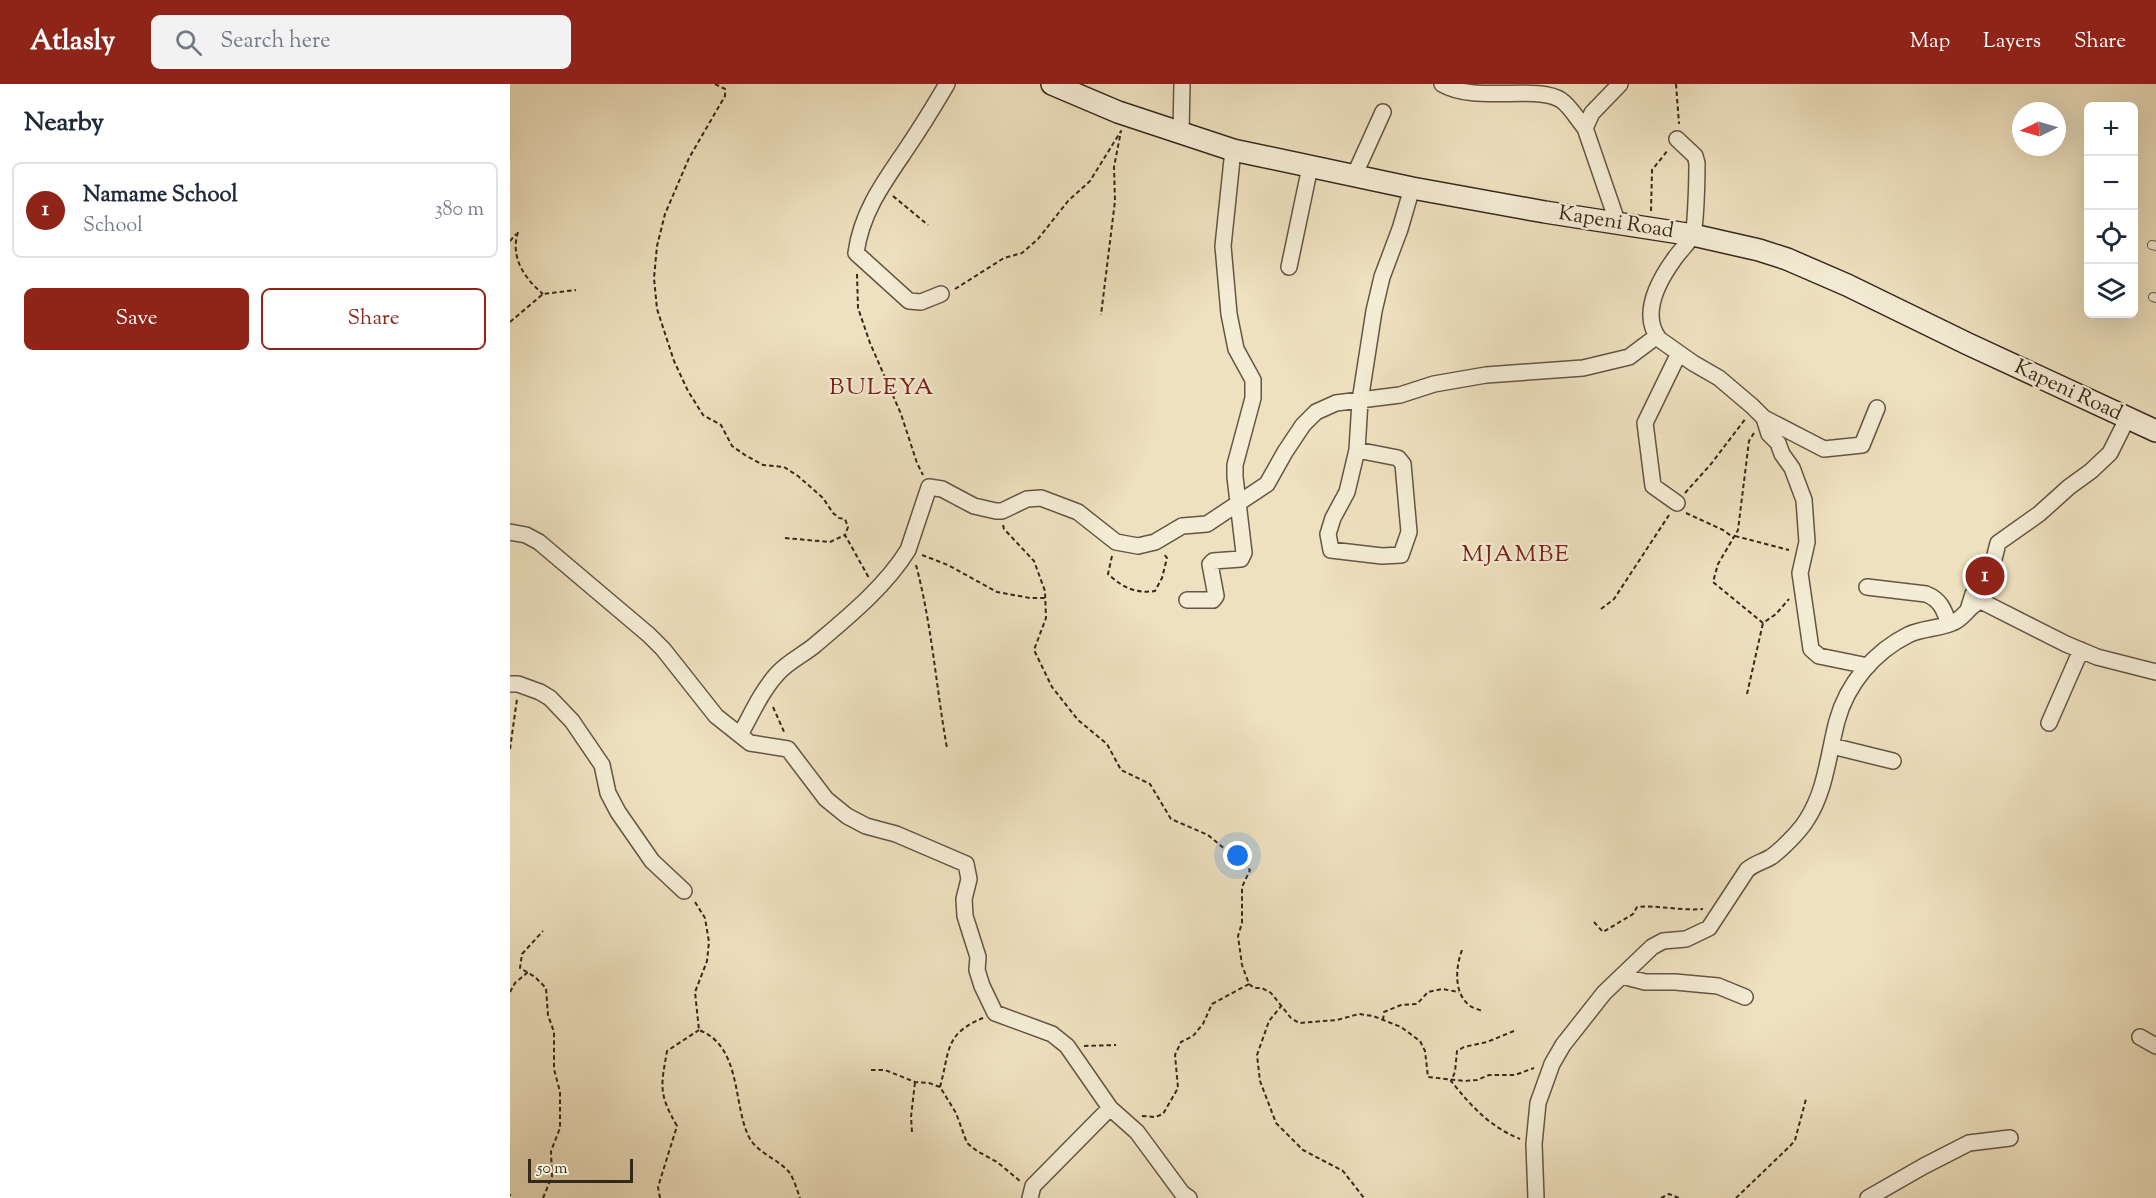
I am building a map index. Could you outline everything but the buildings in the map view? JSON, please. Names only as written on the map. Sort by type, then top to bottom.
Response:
[{"type":"main road","name":"Kapeni Road","points":[[1052,84],[1118,112],[1233,150],[1412,188],[1693,236],[1759,250],[1817,271],[2156,431]]},
{"type":"street","points":[[941,294],[921,302],[909,301],[856,254],[861,228],[880,185],[947,84]]},
{"type":"street","points":[[1181,132],[1182,84]]},
{"type":"street","points":[[1442,84],[1450,89],[1483,94],[1539,93],[1561,99],[1585,128],[1618,225]]},
{"type":"street","points":[[1585,128],[1592,113],[1620,84]]},
{"type":"street","points":[[1354,176],[1383,112]]},
{"type":"street","points":[[1677,139],[1695,156],[1697,164],[1693,236],[1673,261],[1657,290],[1651,313],[1652,327],[1657,336],[1719,378],[1764,418],[1824,449],[1862,445],[1877,408]]},
{"type":"street","points":[[1187,600],[1213,600],[1216,596],[1210,564],[1214,561],[1241,559],[1244,553],[1235,465],[1253,398],[1253,380],[1236,349],[1229,314],[1223,246],[1233,150]]},
{"type":"street","points":[[1289,267],[1310,167]]},
{"type":"street","points":[[1357,450],[1398,458],[1403,464],[1409,532],[1401,555],[1382,556],[1331,550],[1328,534],[1333,518],[1347,492],[1357,450],[1360,401],[1368,342],[1382,277],[1412,188]]},
{"type":"street","points":[[740,735],[777,674],[797,656],[814,646],[876,590],[908,550],[928,487],[942,489],[974,506],[989,510],[1002,511],[1028,499],[1041,498],[1078,512],[1116,542],[1138,546],[1155,542],[1182,526],[1207,524],[1270,481],[1293,438],[1316,412],[1336,404],[1400,395],[1434,384],[1467,378],[1583,368],[1629,357],[1657,336]]},
{"type":"street","points":[[1675,505],[1653,486],[1645,423],[1679,353]]},
{"type":"street","points":[[1764,418],[1769,434],[1778,443],[1782,454],[1792,468],[1804,500],[1807,542],[1801,565],[1811,649],[1819,656],[1868,666]]},
{"type":"street","points":[[1968,610],[1974,594],[1992,567],[1998,543],[2039,514],[2110,453],[2127,419]]},
{"type":"street","points":[[510,532],[526,535],[539,542],[649,635],[663,649],[716,716],[740,735],[757,745],[788,749],[826,799],[847,816],[966,864],[969,879],[964,899],[965,916],[978,957],[977,970],[995,1014],[1052,1034],[1066,1046],[1110,1108],[1137,1132],[1182,1193],[1189,1198]]},
{"type":"street","points":[[1867,588],[1926,594],[1933,597],[1941,604],[1949,624]]},
{"type":"street","points":[[1536,1198],[1534,1144],[1540,1093],[1563,1045],[1594,1004],[1652,947],[1660,942],[1686,939],[1709,928],[1747,870],[1775,854],[1807,819],[1823,781],[1841,709],[1852,686],[1885,648],[1910,634],[1949,624],[1962,617],[1978,602],[1984,602],[2036,631],[2080,650],[2156,672]]},
{"type":"street","points":[[2049,723],[2080,650]]},
{"type":"street","points":[[514,684],[540,692],[550,698],[572,721],[602,765],[608,793],[618,812],[652,861],[684,891]]},
{"type":"street","points":[[1832,746],[1893,761]]},
{"type":"street","points":[[1622,975],[1645,982],[1718,986],[1745,997]]},
{"type":"street","points":[[2140,1037],[2156,1046]]},
{"type":"street","points":[[1032,1192],[1110,1108]]},
{"type":"street","points":[[1868,1198],[1969,1143],[2010,1138]]},
{"type":"path","points":[[715,84],[725,89],[725,96],[688,158],[665,214],[657,246],[654,278],[657,309],[674,361],[703,416],[721,425],[732,446],[764,465],[784,467],[811,486],[833,513],[845,519],[849,527],[844,535],[830,542],[785,538]]},
{"type":"path","points":[[1651,229],[1652,170],[1677,139],[1679,126],[1676,84]]},
{"type":"path","points":[[941,294],[952,292],[1004,258],[1022,253],[1038,239],[1068,201],[1090,181],[1121,131],[1113,167],[1115,201],[1101,315]]},
{"type":"path","points":[[880,185],[928,225]]},
{"type":"path","points":[[510,241],[518,232],[514,244],[518,264],[528,281],[543,294]]},
{"type":"path","points":[[856,254],[858,308],[870,343],[902,414],[917,463]]},
{"type":"path","points":[[510,322],[529,303],[543,294],[576,290]]},
{"type":"path","points":[[1602,609],[1614,599],[1675,505],[1711,464],[1744,421],[1752,406]]},
{"type":"path","points":[[1763,623],[1713,582],[1718,564],[1738,530],[1749,441],[1764,418]]},
{"type":"path","points":[[1675,505],[1734,537],[1804,553]]},
{"type":"path","points":[[1002,511],[1004,529],[1034,561],[1045,591],[1046,618],[1034,650],[1052,687],[1078,720],[1107,744],[1120,770],[1150,784],[1172,819],[1208,835],[1250,870],[1242,887],[1242,923],[1238,936],[1242,965],[1249,984],[1254,988],[1262,988],[1271,993],[1291,1018],[1299,1023],[1337,1020],[1359,1014],[1373,1016],[1401,1027],[1420,1041],[1425,1051],[1428,1077],[1451,1081],[1477,1080],[1489,1075],[1515,1075],[1552,1064]]},
{"type":"path","points":[[844,535],[876,590]]},
{"type":"path","points":[[1116,542],[1108,574],[1122,587],[1144,592],[1155,591],[1162,578],[1167,558],[1155,542]]},
{"type":"path","points":[[908,550],[948,565],[997,592],[1030,598],[1045,598]]},
{"type":"path","points":[[908,550],[913,554],[918,573],[947,748]]},
{"type":"path","points":[[1748,694],[1763,623],[1785,604],[1802,579]]},
{"type":"path","points":[[510,749],[514,684]]},
{"type":"path","points":[[766,689],[784,729],[788,749]]},
{"type":"path","points":[[684,891],[696,903],[705,918],[709,942],[707,961],[695,992],[699,1030]]},
{"type":"path","points":[[1594,922],[1603,932],[1633,914],[1637,907],[1688,910],[1707,908]]},
{"type":"path","points":[[543,931],[522,954],[520,968],[535,977],[546,988],[548,1015],[554,1032],[554,1069],[560,1092],[560,1128],[551,1151],[552,1176],[543,1198]]},
{"type":"path","points":[[1462,950],[1457,963],[1460,992],[1468,1005],[1482,1011]]},
{"type":"path","points":[[510,992],[515,983],[528,972]]},
{"type":"path","points":[[1125,1122],[1143,1116],[1155,1118],[1163,1114],[1178,1088],[1175,1055],[1181,1042],[1193,1036],[1203,1024],[1212,1004],[1249,984]]},
{"type":"path","points":[[1383,1020],[1384,1012],[1401,1005],[1417,1004],[1428,992],[1442,989],[1460,992]]},
{"type":"path","points":[[1282,1005],[1269,1021],[1257,1055],[1260,1081],[1276,1123],[1303,1150],[1343,1171],[1364,1198]]},
{"type":"path","points":[[940,1087],[946,1054],[956,1034],[969,1024],[995,1014]]},
{"type":"path","points":[[660,1198],[658,1187],[677,1126],[665,1106],[661,1085],[667,1051],[699,1030]]},
{"type":"path","points":[[699,1030],[713,1039],[728,1061],[735,1077],[748,1136],[757,1149],[789,1173],[800,1198]]},
{"type":"path","points":[[1451,1081],[1455,1072],[1457,1051],[1514,1031]]},
{"type":"path","points":[[1066,1046],[1116,1045]]},
{"type":"path","points":[[871,1070],[885,1070],[915,1082],[940,1087],[956,1113],[967,1143],[1006,1168],[1014,1178],[1032,1192]]},
{"type":"path","points":[[1451,1081],[1473,1107],[1500,1131],[1534,1144]]},
{"type":"path","points":[[912,1132],[911,1117],[915,1082]]},
{"type":"path","points":[[1736,1198],[1795,1140],[1806,1099]]},
{"type":"path","points":[[1661,1198],[1669,1194],[1679,1198]]},
{"type":"place","name":"Namame School","points":[[1985,576]]},
{"type":"district","name":"BULEYA","points":[[882,388]]},
{"type":"district","name":"MJAMBE","points":[[1516,555]]}]
